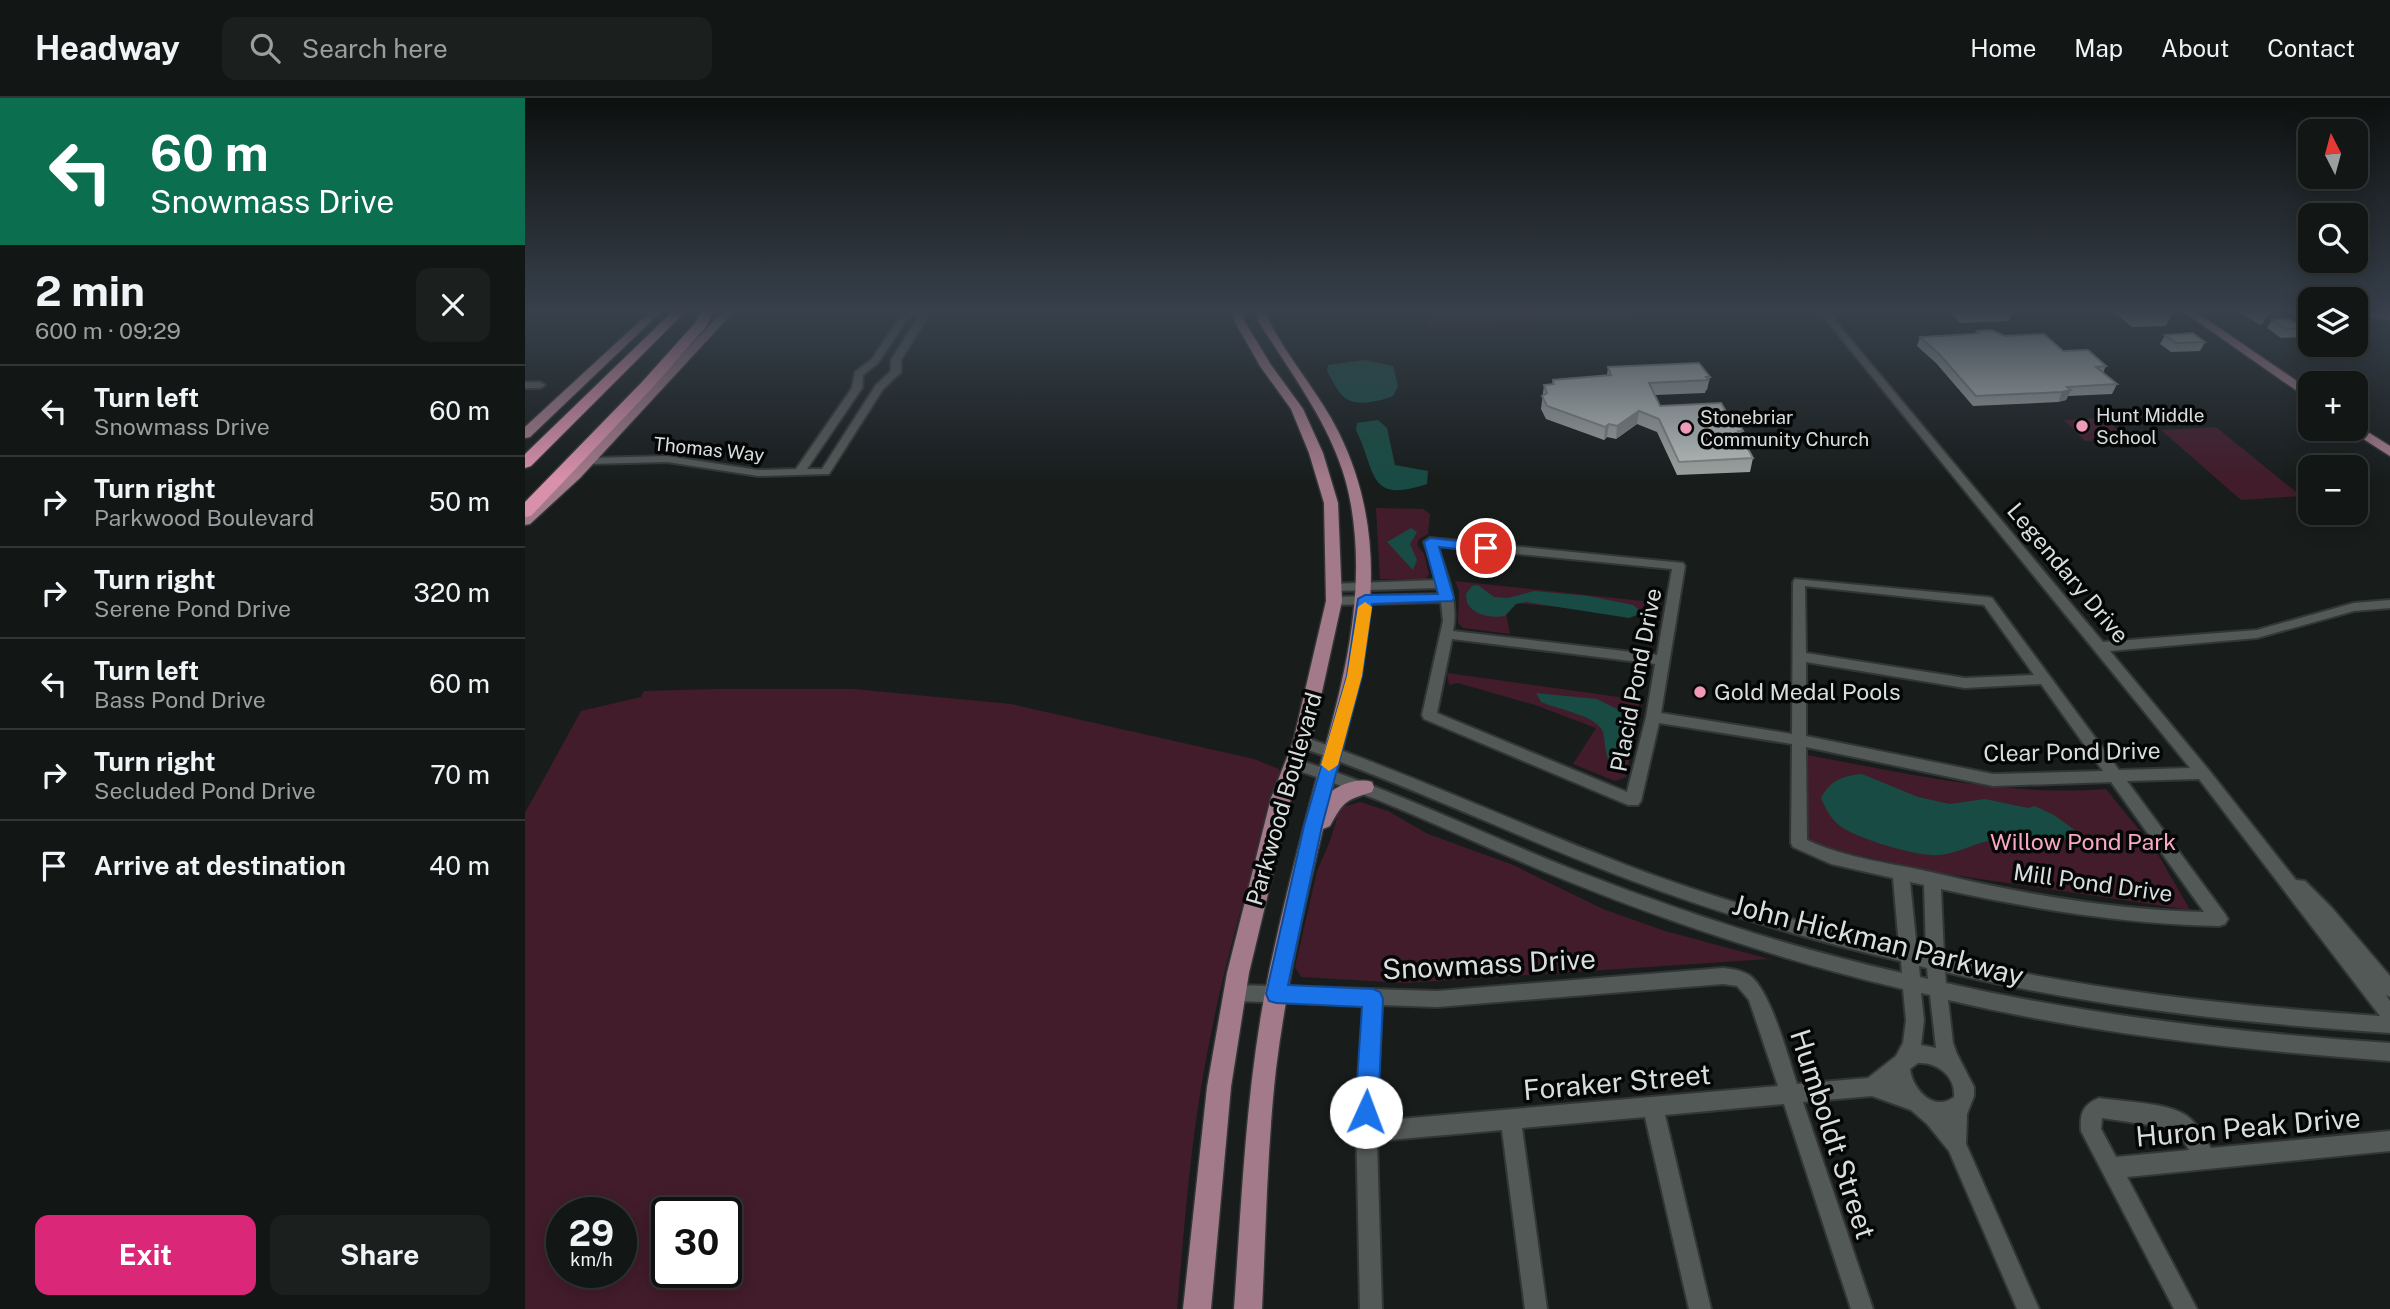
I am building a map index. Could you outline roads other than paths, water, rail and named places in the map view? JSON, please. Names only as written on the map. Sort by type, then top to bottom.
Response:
[{"type":"highway","points":[[525,449],[614,367]]},
{"type":"highway","points":[[525,463],[624,367]]},
{"type":"highway","points":[[525,490],[568,451],[651,367]]},
{"type":"highway","points":[[525,512],[663,367]]},
{"type":"main road","points":[[525,434],[597,367]]},
{"type":"main road","points":[[525,521],[589,461],[677,367]]},
{"type":"main road","name":"Parkwood Boulevard","points":[[1197,1309],[1219,1087],[1235,993],[1281,798],[1302,742],[1334,594],[1331,503],[1316,453],[1297,409],[1266,367]]},
{"type":"main road","name":"Parkwood Boulevard","points":[[1248,1309],[1265,1066],[1276,994],[1309,845],[1355,676],[1364,592],[1357,500],[1341,444],[1305,383],[1292,367]]},
{"type":"main road","points":[[2267,367],[2298,388]]},
{"type":"main road","points":[[1303,424],[1326,420]]},
{"type":"main road","points":[[2368,423],[2390,439]]},
{"type":"main road","points":[[2368,436],[2390,452]]},
{"type":"main road","points":[[2375,441],[2390,439]]},
{"type":"main road","points":[[1331,503],[1357,500]]},
{"type":"main road","points":[[1309,845],[1335,797],[1354,788],[1365,787]]},
{"type":"street","points":[[799,473],[854,391],[857,375],[866,367]]},
{"type":"street","points":[[812,454],[824,456],[837,452],[877,390],[896,372],[896,367]]},
{"type":"street","name":"Legendary Drive","points":[[1869,367],[2278,866],[2311,915],[2390,1015]]},
{"type":"street","points":[[525,385],[540,385]]},
{"type":"street","points":[[854,391],[877,390]]},
{"type":"street","name":"Thomas Way","points":[[589,461],[667,459],[739,471],[799,473],[825,472],[837,452]]},
{"type":"street","name":"Placid Pond Drive","points":[[1443,584],[1430,542],[1679,566],[1653,718],[1633,802],[1429,715],[1446,634]]},
{"type":"street","points":[[1799,740],[1799,582],[1988,601],[2117,776]]},
{"type":"street","points":[[1334,594],[1443,584],[1449,621],[1446,634],[1663,660]]},
{"type":"street","points":[[1364,592],[1447,598]]},
{"type":"street","points":[[2100,647],[2257,634],[2354,607],[2390,604]]},
{"type":"street","points":[[1798,656],[1965,683],[2045,679]]},
{"type":"street","name":"Clear Pond Drive","points":[[1653,718],[1799,740],[1993,780],[2203,773]]},
{"type":"street","name":"Mill Pond Drive","points":[[1799,740],[1799,843],[1831,858],[2050,904],[2187,919],[2219,919],[2117,776]]},
{"type":"street","name":"John Hickman Parkway","points":[[1302,742],[1333,752],[1600,862],[1795,926],[1909,955],[2057,986],[2166,1004],[2265,1016],[2390,1025]]},
{"type":"street","name":"John Hickman Parkway","points":[[1295,764],[1365,787],[1552,868],[1725,931],[1798,954],[2023,1007],[2131,1025],[2329,1049],[2390,1052]]},
{"type":"street","name":"Legendary Drive","points":[[2278,866],[2326,913],[2390,989]]},
{"type":"street","points":[[1901,873],[1915,1026],[1912,1044],[1899,1073],[1902,1084],[1956,1144],[2028,1309]]},
{"type":"street","points":[[1931,879],[1937,988],[1946,1050],[1964,1087],[1957,1115],[1956,1144]]},
{"type":"street","name":"Snowmass Drive","points":[[1235,993],[1373,999],[1454,999],[1723,976],[1744,980]]},
{"type":"street","name":"Humboldt Street","points":[[1744,980],[1756,994],[1862,1309]]},
{"type":"street","points":[[1371,1309],[1366,1132],[1373,999]]},
{"type":"street","points":[[1872,1087],[1912,1055],[1929,1054],[1945,1061],[1957,1072]]},
{"type":"street","name":"Foraker Street","points":[[1366,1132],[1872,1087],[1943,1112],[1954,1110],[1962,1103]]},
{"type":"street","points":[[1653,1107],[1700,1309]]},
{"type":"street","points":[[2186,1309],[2111,1168],[2089,1122],[2090,1115],[2099,1108],[2169,1118],[2188,1130],[2206,1159]]},
{"type":"street","points":[[1511,1119],[1536,1309]]},
{"type":"street","name":"Huron Peak Drive","points":[[2111,1168],[2390,1141]]},
{"type":"place","name":"Hunt Middle School","points":[[2082,426]]},
{"type":"place","name":"Stonebriar Community Church","points":[[1686,428]]},
{"type":"place","name":"Gold Medal Pools","points":[[1700,692]]},
{"type":"park label","name":"Willow Pond Park","points":[[2083,842]]}]
